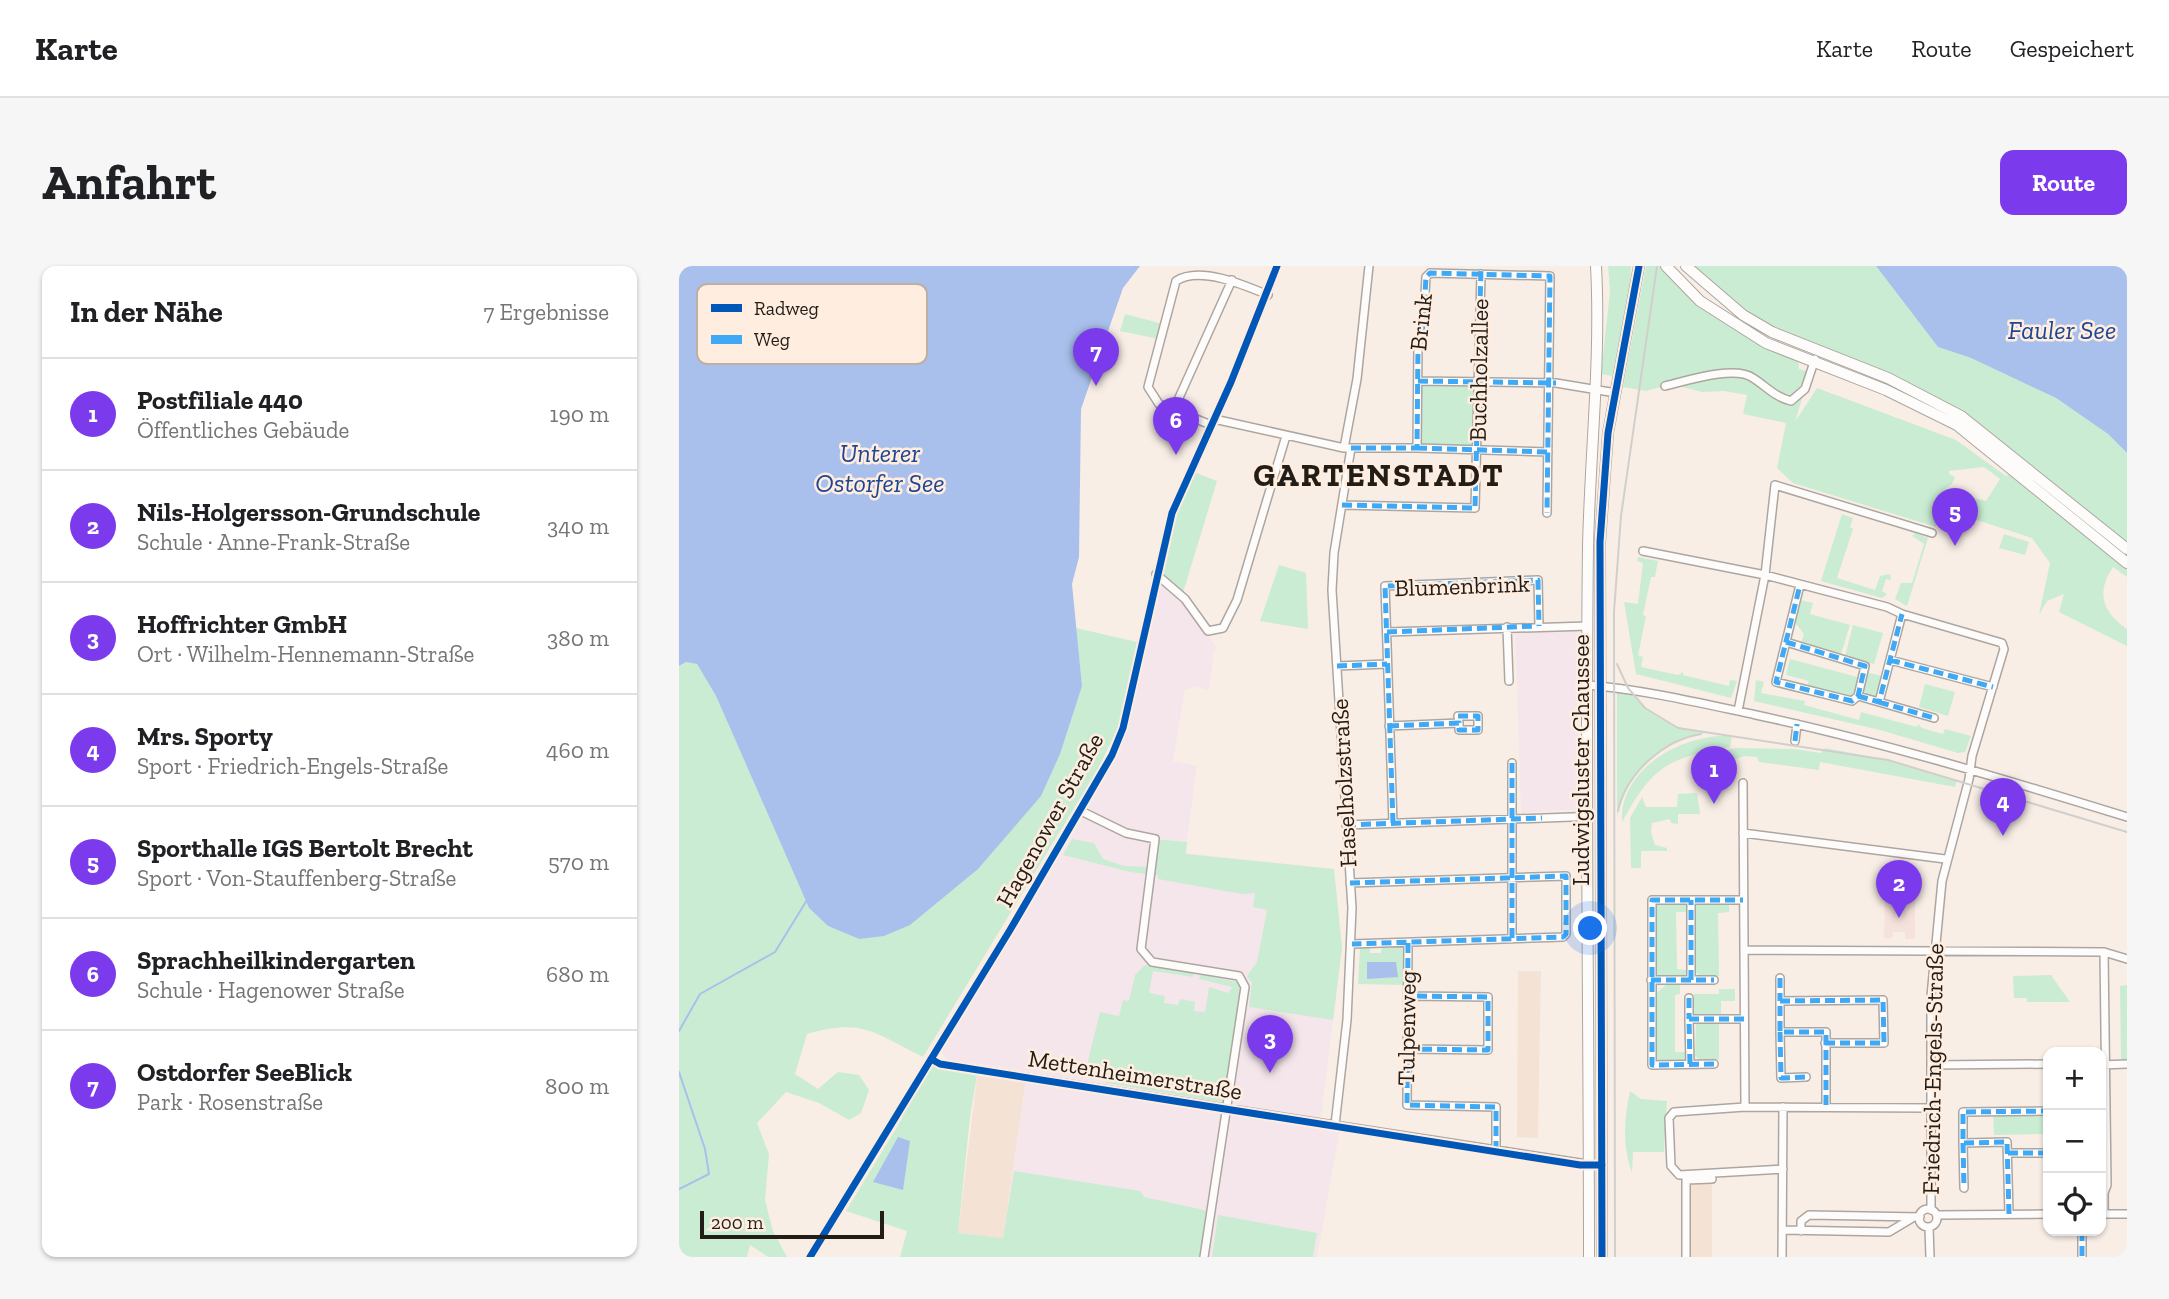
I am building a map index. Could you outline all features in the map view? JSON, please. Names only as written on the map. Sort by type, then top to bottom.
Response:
[{"type":"street","name":"Hagenower Straße","points":[[810,1257],[1103,774],[1123,728],[1172,513],[1268,295],[1277,266]]},
{"type":"street","name":"Haselholzstraße","points":[[1335,1125],[1352,944],[1332,590],[1334,553],[1342,505],[1369,266]]},
{"type":"street","name":"Ludwigsluster Chaussee","points":[[1589,1257],[1586,816],[1596,266]]},
{"type":"street","name":"Ludwigsluster Chaussee","points":[[1602,1257],[1600,542],[1606,453],[1639,266]]},
{"type":"street","points":[[1666,266],[1700,301],[1737,327],[1814,362],[1886,390],[1957,425],[2127,563]]},
{"type":"street","points":[[1686,266],[1743,315],[1818,352],[1888,377],[1961,416],[2127,549]]},
{"type":"street","points":[[1268,295],[1199,269],[1183,274],[1177,281],[1149,387],[1154,401],[1173,411],[1213,422],[1347,448],[1548,452]]},
{"type":"street","name":"Brink","points":[[1417,448],[1418,346],[1423,327],[1426,277],[1430,273],[1481,274]]},
{"type":"street","points":[[1481,274],[1551,276],[1547,513]]},
{"type":"street","name":"Buchholzallee","points":[[1342,505],[1475,508],[1481,274]]},
{"type":"street","points":[[1173,411],[1232,280]]},
{"type":"street","points":[[1665,386],[1708,375],[1736,373],[1751,376],[1779,398],[1791,401],[1805,389],[1818,352]]},
{"type":"street","name":"Brink","points":[[1418,382],[1551,383],[1616,393]]},
{"type":"street","points":[[1156,574],[1185,600],[1208,631],[1223,628],[1237,600],[1286,436]]},
{"type":"street","points":[[1738,711],[1765,575],[1775,485],[1932,533]]},
{"type":"street","points":[[1643,551],[1765,575],[1887,607],[1902,614],[1879,702]]},
{"type":"street","name":"Blumenbrink","points":[[1393,823],[1385,586],[1538,580],[1539,626]]},
{"type":"street","points":[[1786,642],[1865,666],[1858,696],[1852,701],[1776,682],[1800,585]]},
{"type":"street","name":"Friedrich-Engels-Straße","points":[[1902,614],[2002,643],[2004,649],[1945,859],[1934,951],[1931,1108],[1936,1223],[1929,1227]]},
{"type":"street","name":"Blumenbrink","points":[[1387,632],[1588,626]]},
{"type":"street","name":"Blumenbrink","points":[[1507,627],[1509,681]]},
{"type":"street","points":[[1890,660],[1993,687]]},
{"type":"street","points":[[1337,666],[1387,664]]},
{"type":"street","points":[[1588,685],[1647,690],[1797,724],[1970,769],[2127,817]]},
{"type":"street","points":[[1858,696],[1934,718]]},
{"type":"street","points":[[1389,726],[1459,723]]},
{"type":"street","points":[[1795,741],[1797,724]]},
{"type":"street","points":[[1512,763],[1512,939]]},
{"type":"street","points":[[1743,783],[1745,1107]]},
{"type":"street","name":"Hagenower Straße","points":[[1081,811],[1126,833],[1155,839],[1141,949],[1145,957],[1152,962],[1239,976],[1245,986],[1228,1108]]},
{"type":"street","points":[[1346,825],[1599,816]]},
{"type":"street","points":[[1743,833],[1945,859]]},
{"type":"street","name":"Tulpenweg","points":[[1352,944],[1563,937],[1566,934],[1566,876],[1512,878]]},
{"type":"street","points":[[1350,883],[1512,878]]},
{"type":"street","points":[[1714,1064],[1652,1065],[1652,900],[1743,900]]},
{"type":"street","points":[[1691,900],[1691,979]]},
{"type":"street","name":"Tulpenweg","points":[[1408,943],[1406,1105],[1496,1107],[1496,1151]]},
{"type":"street","points":[[1744,950],[2104,952],[2127,959]]},
{"type":"street","points":[[2102,1047],[2104,952]]},
{"type":"street","points":[[1780,978],[1781,1077],[1805,1077]]},
{"type":"street","points":[[1651,980],[1714,980]]},
{"type":"street","points":[[1407,1049],[1488,1050],[1488,998],[1408,996]]},
{"type":"street","points":[[1689,998],[1689,1065]]},
{"type":"street","points":[[1780,1001],[1883,1000],[1884,1043],[1825,1043]]},
{"type":"street","points":[[1689,1019],[1744,1019]]},
{"type":"street","points":[[1780,1032],[1826,1032],[1826,1107]]},
{"type":"street","name":"Mettenheimerstraße","points":[[930,1059],[940,1064],[1496,1151],[1602,1165]]},
{"type":"street","points":[[1931,1065],[2043,1064]]},
{"type":"street","points":[[2106,1065],[2127,1064]]},
{"type":"street","points":[[1783,1168],[1679,1175],[1671,1166],[1669,1121],[1674,1112],[1745,1107],[1931,1108]]},
{"type":"street","points":[[1782,1257],[1783,1107]]},
{"type":"street","points":[[1204,1257],[1228,1108]]},
{"type":"street","points":[[2105,1110],[2107,1144],[2105,1173]]},
{"type":"street","points":[[1964,1188],[1963,1112],[2043,1111]]},
{"type":"street","points":[[1963,1143],[2007,1142],[2009,1214]]},
{"type":"street","points":[[2008,1153],[2043,1153]]},
{"type":"street","points":[[1686,1257],[1686,1180],[1712,1179]]},
{"type":"street","name":"Friedrich-Engels-Straße","points":[[1929,1227],[1922,1224],[1917,1217],[1924,1211],[1934,1212]]},
{"type":"street","points":[[1934,1212],[2043,1214]]},
{"type":"street","points":[[2106,1214],[2127,1214]]},
{"type":"street","points":[[1801,1231],[1801,1221],[1809,1215],[1917,1217]]},
{"type":"street","points":[[1783,1230],[1887,1232],[1917,1217]]},
{"type":"street","name":"Friedrich-Engels-Straße","points":[[1929,1227],[1930,1257]]},
{"type":"street","points":[[2082,1236],[2082,1257]]},
{"type":"shaded area","points":[[1160,577],[1185,599],[1218,650],[1214,650],[1209,690],[1195,687],[1185,690],[1173,761],[1197,766],[1185,853],[1334,869],[1342,948],[1320,1125],[1340,1129],[1317,1257],[1054,1257],[1003,1238],[1027,1071],[946,1059],[941,1052],[1085,814],[1117,755],[1126,731]]},
{"type":"shaded area","points":[[1515,626],[1577,626],[1579,809],[1521,813]]},
{"type":"shaded area","points":[[1885,896],[1893,896],[1893,903],[1904,903],[1904,897],[1915,897],[1915,939],[1905,939],[1905,932],[1893,932],[1892,938],[1884,938]]},
{"type":"shaded area","points":[[1518,971],[1541,971],[1538,1138],[1517,1137]]},
{"type":"shaded area","points":[[978,1069],[1026,1078],[1003,1238],[958,1233]]},
{"type":"shaded area","points":[[1712,1179],[1712,1257],[1686,1257],[1686,1180]]},
{"type":"green space","points":[[1608,266],[1631,266],[1630,289],[1612,376],[1601,374],[1610,291]]},
{"type":"green space","points":[[1646,266],[1666,266],[1700,301],[1798,356],[1799,369],[1810,372],[1795,422],[1817,388],[1956,440],[2006,476],[2011,474],[2127,570],[2127,577],[2113,567],[2103,594],[2107,609],[2127,629],[2127,646],[2059,612],[2064,594],[2047,601],[2039,615],[2050,563],[2032,538],[1943,509],[1936,527],[1793,483],[1777,468],[1786,423],[1743,414],[1747,395],[1724,391],[1702,392],[1671,384],[1646,391],[1623,387]],"holes":[[[1984,467],[2000,479],[1986,501],[1949,492],[1940,493],[1952,484],[1955,477],[1949,474],[1949,471]]]},
{"type":"green space","points":[[1695,266],[1876,266],[1938,347],[1971,358],[2056,398],[2108,434],[2127,453],[2127,543],[1979,426],[1743,315]]},
{"type":"green space","points":[[1125,314],[1163,324],[1159,339],[1120,331]]},
{"type":"green space","points":[[1418,381],[1478,383],[1477,449],[1417,448]]},
{"type":"green space","points":[[1194,472],[1217,481],[1182,596],[1160,577],[1177,514]]},
{"type":"green space","points":[[1842,514],[1853,518],[1850,527],[1853,529],[1837,578],[1875,590],[1880,576],[1890,574],[1891,580],[1886,579],[1882,591],[1887,594],[1882,598],[1821,581]]},
{"type":"green space","points":[[1915,533],[1928,538],[1907,606],[1895,599],[1901,583],[1912,583],[1924,544],[1912,536]]},
{"type":"green space","points":[[2004,534],[2029,542],[2025,555],[1999,548]]},
{"type":"green space","points":[[1638,557],[1658,561],[1655,577],[1651,577],[1643,615],[1646,616],[1638,655],[1643,657],[1641,667],[1678,675],[1683,672],[1683,675],[1729,686],[1730,680],[1737,681],[1731,698],[1636,674],[1624,602],[1638,604],[1643,563],[1637,561]]},
{"type":"green space","points":[[1279,565],[1306,573],[1308,629],[1260,621]]},
{"type":"green space","points":[[1800,600],[1813,603],[1810,614],[1850,625],[1841,654],[1801,644],[1804,634],[1794,621]]},
{"type":"green space","points":[[1853,625],[1883,633],[1874,664],[1845,656]]},
{"type":"green space","points":[[1076,628],[1137,642],[1119,725],[1099,767],[923,1057],[868,1030],[842,1027],[807,1034],[795,1074],[818,1089],[838,1072],[859,1075],[869,1090],[861,1113],[849,1120],[819,1103],[786,1092],[757,1123],[769,1154],[765,1200],[773,1231],[787,1257],[768,1257],[750,1245],[747,1257],[679,1257],[679,666],[686,662],[697,664],[716,696],[809,908],[828,926],[859,939],[1082,686]]},
{"type":"green space","points":[[1790,659],[1861,678],[1856,695],[1851,698],[1807,687],[1809,681],[1786,675]]},
{"type":"green space","points":[[1865,672],[1886,677],[1879,702],[1858,696]]},
{"type":"green space","points":[[1756,680],[1764,682],[1761,693],[1805,701],[1804,705],[1859,720],[1861,712],[1917,727],[1918,724],[1922,728],[1943,734],[1945,729],[1971,736],[1965,752],[1958,753],[1880,730],[1754,701]]},
{"type":"green space","points":[[1925,684],[1955,692],[1948,716],[1919,707]]},
{"type":"green space","points":[[1617,687],[1628,688],[1644,706],[1662,719],[1683,728],[1706,733],[1675,743],[1648,761],[1629,786],[1617,817]]},
{"type":"green space","points":[[1732,736],[1730,747],[1691,755],[1664,768],[1643,788],[1622,822],[1624,803],[1631,785],[1643,770],[1658,758],[1694,741]]},
{"type":"green space","points":[[1825,748],[1888,760],[1957,780],[1955,787],[1820,762],[1819,770],[1759,762],[1757,757],[1744,756],[1730,761],[1725,758],[1727,750],[1794,749],[1821,753]]},
{"type":"green space","points":[[1697,793],[1700,814],[1678,814],[1678,824],[1671,823],[1670,819],[1652,823],[1651,832],[1655,845],[1667,848],[1667,851],[1641,851],[1641,868],[1631,868],[1630,818],[1642,797],[1646,807],[1677,807],[1678,794]]},
{"type":"green space","points":[[1072,839],[1094,843],[1103,859],[1124,866],[1148,867],[1155,839],[1187,842],[1186,854],[1334,869],[1342,948],[1333,1020],[1249,1007],[1252,983],[1247,976],[1257,962],[1267,910],[1253,907],[1255,893],[1242,894],[1158,879],[1158,875],[1130,872],[1063,855]]},
{"type":"green space","points":[[1659,903],[1687,903],[1687,912],[1676,912],[1677,969],[1687,970],[1687,977],[1660,977],[1655,972],[1655,906]]},
{"type":"green space","points":[[1694,904],[1729,904],[1729,912],[1718,913],[1719,976],[1700,976],[1694,971]]},
{"type":"green space","points":[[1360,947],[1370,947],[1370,953],[1381,953],[1382,947],[1400,947],[1405,951],[1405,985],[1358,984]]},
{"type":"green space","points":[[1145,965],[1194,973],[1193,977],[1153,971],[1149,993],[1165,996],[1164,1003],[1178,1005],[1180,999],[1195,1002],[1194,1011],[1205,1012],[1209,987],[1228,993],[1232,987],[1199,979],[1200,974],[1241,983],[1243,990],[1226,1099],[1222,1102],[1106,1083],[1108,1068],[1087,1065],[1100,1012],[1119,1016],[1123,1000],[1129,1001],[1135,975]]},
{"type":"green space","points":[[2051,975],[2070,1002],[2027,1002],[2027,998],[2014,998],[2013,976]]},
{"type":"green space","points":[[1667,984],[1680,984],[1680,994],[1675,995],[1675,1052],[1686,1052],[1686,1061],[1660,1062],[1655,1057],[1654,995]]},
{"type":"green space","points":[[2127,985],[2127,1059],[2121,1059],[2120,986]]},
{"type":"green space","points":[[1719,989],[1735,989],[1735,1001],[1721,1001],[1721,1017],[1694,1016],[1694,994],[1719,994]]},
{"type":"green space","points":[[1719,1023],[1719,1060],[1700,1060],[1695,1056],[1696,1024]]},
{"type":"green space","points":[[931,1059],[978,1069],[970,1117],[958,1233],[1003,1238],[1014,1171],[1140,1191],[1144,1197],[1209,1211],[1201,1257],[900,1257],[907,1231],[846,1211],[903,1117],[898,1114]]},
{"type":"green space","points":[[1630,1091],[1641,1099],[1667,1101],[1664,1152],[1633,1152],[1632,1173],[1625,1132]]},
{"type":"green space","points":[[2043,1111],[2043,1134],[1994,1135],[1993,1112]]},
{"type":"green space","points":[[1218,1215],[1317,1233],[1313,1257],[1212,1257]]},
{"type":"water","name":"Unterer Ostorfer See","points":[[679,266],[1140,266],[1123,288],[1081,409],[1079,557],[1072,584],[1082,686],[1060,754],[1041,796],[978,869],[910,925],[884,936],[859,939],[828,926],[809,908],[716,696],[697,664],[686,662],[679,666]]},
{"type":"water","name":"Fauler See","points":[[1876,266],[2127,266],[2127,453],[2108,434],[2056,398],[1971,358],[1938,347]]},
{"type":"water","points":[[1367,962],[1396,962],[1398,977],[1367,979]]},
{"type":"water","points":[[898,1137],[910,1141],[903,1190],[873,1182]]},
{"type":"waterway","points":[[679,1031],[700,994],[775,952],[807,900]]},
{"type":"waterway","points":[[679,1072],[705,1149],[709,1174],[679,1189]]},
{"type":"tram line","points":[[1615,1257],[1614,612],[1621,516],[1657,266]]},
{"type":"tram line","points":[[1617,664],[1628,688],[1645,708],[1678,728],[1888,760],[2127,832]]},
{"type":"tram line","points":[[1618,811],[1629,784],[1649,760],[1674,743],[1701,734]]},
{"type":"marked path","points":[[1342,505],[1475,508],[1481,267]]},
{"type":"marked path","points":[[1351,448],[1417,448],[1418,346],[1423,327],[1426,277],[1430,273],[1550,276],[1547,513]]},
{"type":"marked path","points":[[1418,381],[1556,383]]},
{"type":"marked path","points":[[1417,448],[1548,452]]},
{"type":"marked path","points":[[1393,823],[1385,586],[1538,580],[1539,626]]},
{"type":"marked path","points":[[1786,642],[1865,666],[1858,696],[1852,701],[1776,682],[1800,585]]},
{"type":"marked path","points":[[1858,696],[1879,702],[1902,614]]},
{"type":"marked path","points":[[1387,632],[1537,626]]},
{"type":"marked path","points":[[1890,660],[1993,687]]},
{"type":"marked path","points":[[1337,666],[1387,664]]},
{"type":"marked path","points":[[1879,702],[1934,718]]},
{"type":"marked path","points":[[1389,726],[1459,723],[1459,730],[1478,730],[1478,716],[1458,716],[1459,723]]},
{"type":"marked path","points":[[1795,741],[1797,724]]},
{"type":"marked path","points":[[1512,763],[1512,939]]},
{"type":"marked path","points":[[1346,825],[1542,818]]},
{"type":"marked path","points":[[1350,883],[1566,876],[1566,934],[1563,937],[1352,944]]},
{"type":"marked path","points":[[1714,1064],[1652,1065],[1652,900],[1743,900]]},
{"type":"marked path","points":[[1691,900],[1691,980]]},
{"type":"marked path","points":[[1408,943],[1407,1105],[1496,1107],[1496,1151]]},
{"type":"marked path","points":[[1780,978],[1780,1001]]},
{"type":"marked path","points":[[1651,980],[1714,980]]},
{"type":"marked path","points":[[1407,1049],[1488,1050],[1488,997],[1408,996]]},
{"type":"marked path","points":[[1689,998],[1689,1019]]},
{"type":"marked path","points":[[1825,1043],[1884,1043],[1883,1000],[1780,1001],[1780,1032],[1826,1032],[1826,1107]]},
{"type":"marked path","points":[[1690,1064],[1689,1019],[1744,1019]]},
{"type":"marked path","points":[[1780,1032],[1781,1078],[1806,1077]]},
{"type":"marked path","points":[[2009,1214],[2007,1142],[1963,1143],[1963,1112],[2043,1111]]},
{"type":"marked path","points":[[1963,1143],[1964,1188]]},
{"type":"marked path","points":[[2008,1153],[2043,1153]]},
{"type":"marked path","points":[[2082,1236],[2082,1257]]},
{"type":"cycle path","points":[[810,1257],[1010,930],[1112,755],[1123,728],[1172,513],[1231,382],[1277,266]]},
{"type":"cycle path","points":[[1602,1257],[1600,542],[1608,433],[1639,266]]},
{"type":"cycle path","points":[[931,1059],[940,1064],[1580,1165],[1602,1165]]},
{"type":"place","name":"Ostdorfer SeeBlick","points":[[1096,386]]},
{"type":"place","name":"Sprachheilkindergarten","points":[[1176,455]]},
{"type":"place","name":"Sporthalle IGS Bertolt Brecht","points":[[1955,546]]},
{"type":"place","name":"Postfiliale 440","points":[[1714,804]]},
{"type":"place","name":"Mrs. Sporty","points":[[2003,836]]},
{"type":"place","name":"Nils-Holgersson-Grundschule","points":[[1899,918]]},
{"type":"place","name":"Hoffrichter GmbH","points":[[1270,1073]]},
{"type":"district","name":"GARTENSTADT","points":[[1379,475]]}]
